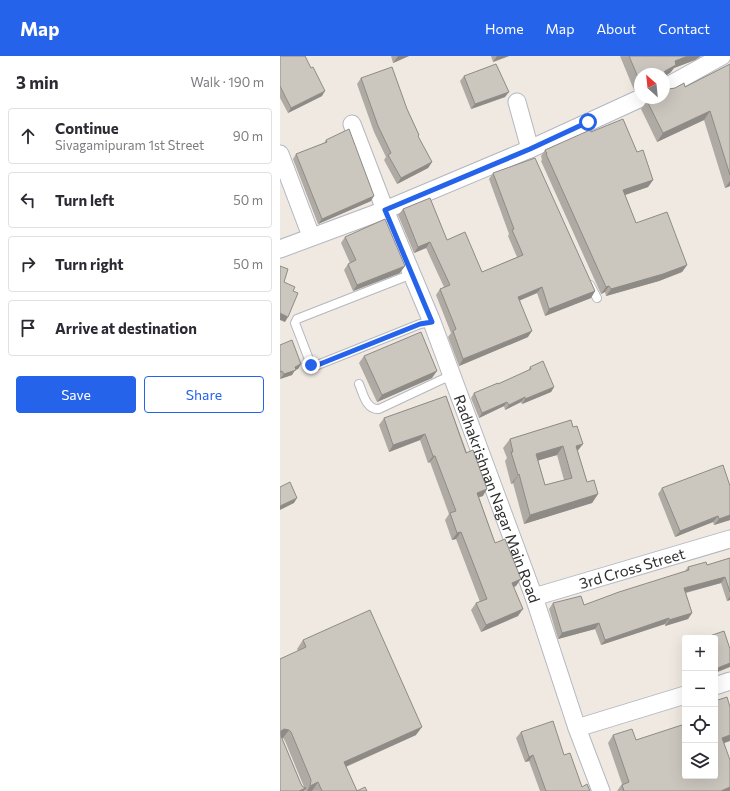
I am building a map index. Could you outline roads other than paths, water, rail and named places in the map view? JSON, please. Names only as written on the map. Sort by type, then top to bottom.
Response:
[{"type":"street","points":[[670,85],[722,56]]},
{"type":"street","points":[[280,249],[311,236],[385,210],[531,152],[634,101]]},
{"type":"street","points":[[517,102],[531,152]]},
{"type":"street","name":"Radhakrishnan Nagar Main Road","points":[[352,124],[385,210],[432,322],[534,597],[577,728],[601,791]]},
{"type":"street","points":[[280,154],[311,236]]},
{"type":"street","name":"3rd Cross Street","points":[[534,597],[730,539]]},
{"type":"street","points":[[718,685],[730,681]]},
{"type":"street","points":[[577,728],[682,696]]},
{"type":"lane","points":[[412,274],[297,320],[295,323],[311,365],[315,366],[420,324],[432,322]]},
{"type":"lane","points":[[587,278],[597,298]]},
{"type":"lane","points":[[359,384],[366,401],[370,406],[375,409],[379,409],[452,376]]}]
